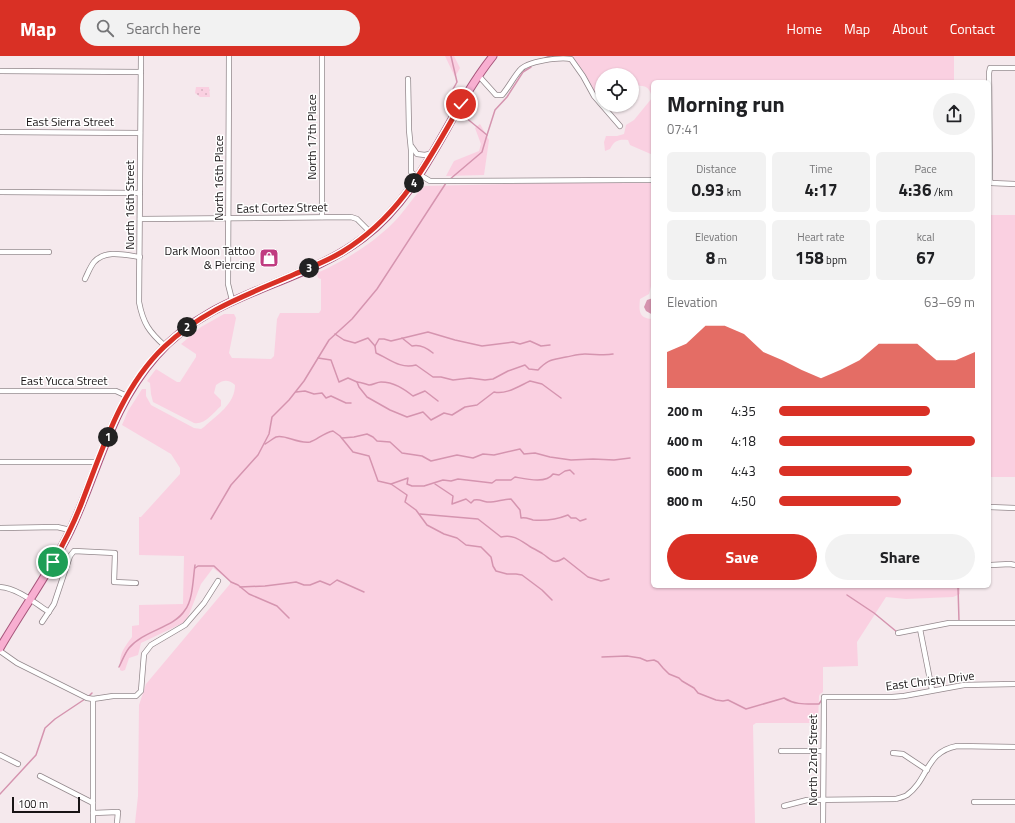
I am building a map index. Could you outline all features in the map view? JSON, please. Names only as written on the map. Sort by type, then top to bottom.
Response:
[{"type":"main road","points":[[0,648],[53,562],[70,530],[115,421],[127,396],[148,365],[165,346],[198,319],[232,300],[325,261],[347,249],[370,232],[390,214],[419,176],[478,75],[492,56]]},
{"type":"street","name":"North 16th Street","points":[[141,56],[139,302],[142,316],[150,331],[165,346]]},
{"type":"street","name":"North 16th Place","points":[[229,56],[228,284],[232,300]]},
{"type":"street","name":"North 17th Place","points":[[322,56],[322,217]]},
{"type":"street","points":[[478,75],[496,95],[502,95],[524,65],[554,59],[571,59],[583,76],[594,96],[620,126]]},
{"type":"street","points":[[989,80],[990,68],[1015,68]]},
{"type":"street","points":[[0,71],[141,72]]},
{"type":"street","points":[[408,79],[411,172],[430,181],[651,180]]},
{"type":"street","name":"East Sierra Street","points":[[0,132],[140,133]]},
{"type":"street","points":[[411,146],[417,154],[425,155],[433,153]]},
{"type":"street","points":[[991,184],[1015,184]]},
{"type":"street","points":[[0,192],[140,193]]},
{"type":"street","name":"East Cortez Street","points":[[140,219],[354,217],[370,232]]},
{"type":"street","points":[[0,252],[49,252]]},
{"type":"street","points":[[85,279],[95,260],[108,254],[114,253],[140,257]]},
{"type":"street","name":"East Yucca Street","points":[[0,391],[118,391],[127,396]]},
{"type":"street","points":[[0,462],[98,462]]},
{"type":"street","points":[[991,507],[1015,508]]},
{"type":"street","points":[[0,528],[57,527],[70,530]]},
{"type":"street","points":[[42,622],[54,604],[66,565],[72,553],[78,551],[115,553],[114,582],[136,583]]},
{"type":"street","points":[[991,565],[1015,565]]},
{"type":"street","points":[[0,651],[17,663],[87,698],[93,699],[113,696],[136,696],[141,691],[144,654],[151,646],[185,625],[204,603],[218,581]]},
{"type":"street","points":[[0,587],[6,587],[49,612]]},
{"type":"street","points":[[898,633],[954,623],[1015,622]]},
{"type":"street","points":[[920,629],[932,690]]},
{"type":"street","name":"East Christy Drive","points":[[824,697],[892,697],[971,684],[1015,684]]},
{"type":"street","name":"North 22nd Street","points":[[823,823],[824,697]]},
{"type":"street","points":[[93,699],[93,823]]},
{"type":"street","points":[[784,806],[807,800],[823,799],[896,800],[907,795],[916,786],[936,755],[948,748],[957,746],[1015,747]]},
{"type":"street","points":[[782,751],[823,751]]},
{"type":"street","points":[[893,753],[903,754],[927,770]]},
{"type":"street","points":[[0,755],[18,764]]},
{"type":"street","points":[[40,776],[93,803]]},
{"type":"street","points":[[974,802],[1015,802]]},
{"type":"street","points":[[94,813],[118,812],[118,823]]},
{"type":"shaded area","points":[[445,56],[454,56],[460,68],[455,77]]},
{"type":"shaded area","points":[[570,56],[954,56],[954,80],[651,80],[651,95],[646,87],[639,86],[639,68],[595,68],[595,95],[590,89],[586,77]]},
{"type":"shaded area","points":[[196,87],[209,87],[210,97],[200,97],[195,93]]},
{"type":"shaded area","points":[[651,99],[651,154],[630,145],[628,140],[617,141],[610,149],[605,151],[604,142],[606,136],[617,136],[624,134],[626,125],[634,120]]},
{"type":"shaded area","points":[[480,124],[489,140],[484,175],[446,176],[454,161],[479,151],[481,144],[475,128]]},
{"type":"shaded area","points":[[550,183],[651,183],[651,286],[649,294],[640,299],[640,313],[642,316],[651,319],[651,588],[960,588],[960,594],[953,597],[906,599],[886,597],[857,642],[858,666],[823,667],[823,692],[819,696],[818,723],[756,723],[753,725],[755,823],[135,823],[138,796],[139,705],[146,684],[230,584],[230,581],[213,568],[201,584],[188,617],[183,623],[141,643],[138,655],[129,658],[125,670],[120,670],[122,652],[132,637],[132,626],[139,625],[139,605],[183,604],[184,556],[139,555],[139,517],[141,517],[180,474],[180,468],[171,454],[122,425],[128,411],[142,389],[146,389],[146,396],[151,405],[194,428],[201,429],[204,427],[229,403],[234,392],[235,385],[226,381],[216,385],[214,393],[221,400],[221,406],[202,422],[194,423],[153,402],[150,383],[147,381],[156,369],[177,382],[180,382],[196,357],[196,354],[181,344],[201,327],[224,314],[234,314],[236,318],[229,353],[232,358],[271,359],[274,356],[277,319],[280,313],[319,313],[321,310],[321,279],[318,278],[317,273],[348,257],[386,230],[425,186]]},
{"type":"shaded area","points":[[991,215],[1015,215],[1015,477],[991,477]]},
{"type":"shaded area","points":[[651,299],[651,314],[646,311],[644,307],[647,300]]},
{"type":"waterway","points":[[449,108],[447,100],[457,82],[451,56]]},
{"type":"waterway","points":[[545,58],[550,56]]},
{"type":"waterway","points":[[449,180],[482,152],[495,110],[507,97],[523,72],[531,67]]},
{"type":"waterway","points":[[465,117],[487,135]]},
{"type":"waterway","points":[[211,519],[231,485],[258,455],[269,434],[272,417],[289,400],[304,381],[329,340],[352,319],[377,289],[446,183]]},
{"type":"waterway","points":[[375,346],[379,339],[391,341],[428,332],[482,346],[513,342],[520,344],[530,341],[541,346],[550,345]]},
{"type":"waterway","points":[[335,334],[344,340],[355,343],[368,338],[375,346],[376,353],[395,363],[405,366],[416,365],[433,377],[453,380],[470,378],[485,380],[493,379],[508,371],[525,365],[529,369],[538,370],[550,360],[582,354],[613,354]]},
{"type":"waterway","points":[[402,338],[412,346],[423,347],[433,353]]},
{"type":"waterway","points":[[318,358],[331,360],[339,382],[348,378],[357,382],[367,397],[390,410],[407,417],[423,412],[431,420],[444,413],[452,415],[465,407],[477,405],[494,392],[499,393],[508,391],[530,381],[542,384],[561,398]]},
{"type":"waterway","points":[[357,382],[369,385],[386,382],[402,388],[413,396],[425,391],[438,401]]},
{"type":"waterway","points":[[296,392],[305,391],[314,394],[322,393],[326,398],[331,396],[346,403],[351,403]]},
{"type":"waterway","points":[[265,444],[280,436],[300,442],[310,442],[326,433],[333,431],[340,436],[353,452],[369,456],[378,481],[391,484],[407,495],[405,502],[416,510],[427,525],[444,534],[457,538],[466,545],[481,547],[491,557],[496,571],[507,574],[522,575],[542,590],[552,600]]},
{"type":"waterway","points":[[342,438],[367,434],[377,441],[390,442],[402,453],[422,456],[431,461],[457,455],[473,458],[483,454],[494,455],[520,449],[524,454],[535,453],[571,460],[614,460],[630,458]]},
{"type":"waterway","points":[[391,484],[408,478],[407,484],[412,486],[424,486],[443,480],[451,481],[458,479],[492,483],[496,480],[511,480],[515,477],[530,480],[541,480],[546,479],[553,474],[559,475],[570,470],[574,474]]},
{"type":"waterway","points":[[435,484],[453,496],[452,504],[466,499],[471,503],[474,500],[489,502],[511,499],[520,510],[521,518],[547,520],[568,515],[571,518],[576,518],[580,521],[586,519]]},
{"type":"waterway","points":[[420,514],[478,519],[501,537],[509,536],[516,538],[553,561],[564,558],[588,577],[601,581],[609,579]]},
{"type":"waterway","points":[[119,667],[129,648],[135,642],[174,621],[188,606],[195,565]]},
{"type":"waterway","points":[[195,568],[198,566],[214,566],[231,582],[238,585],[249,594],[277,606],[289,618]]},
{"type":"waterway","points":[[240,587],[265,586],[296,582],[304,585],[310,585],[320,581],[330,585],[337,580],[364,592]]},
{"type":"waterway","points":[[958,588],[959,621]]},
{"type":"waterway","points":[[847,595],[874,613],[897,632]]},
{"type":"waterway","points":[[602,657],[627,656],[640,658],[647,661],[654,660],[658,662],[669,674],[679,678],[694,688],[698,693],[716,700],[728,700],[746,709],[784,698],[801,704],[819,704],[823,698]]},
{"type":"waterway","points":[[88,697],[92,693]]},
{"type":"waterway","points":[[0,794],[36,755],[45,728],[55,719],[85,699]]},
{"type":"place","name":"Dark Moon Tattoo & Piercing","points":[[269,258]]},
{"type":"route","points":[[53,562],[70,530],[120,409],[134,384],[148,365],[165,346],[185,329],[209,312],[232,300],[325,261],[341,253],[363,238],[390,214],[420,175],[461,104]]}]
